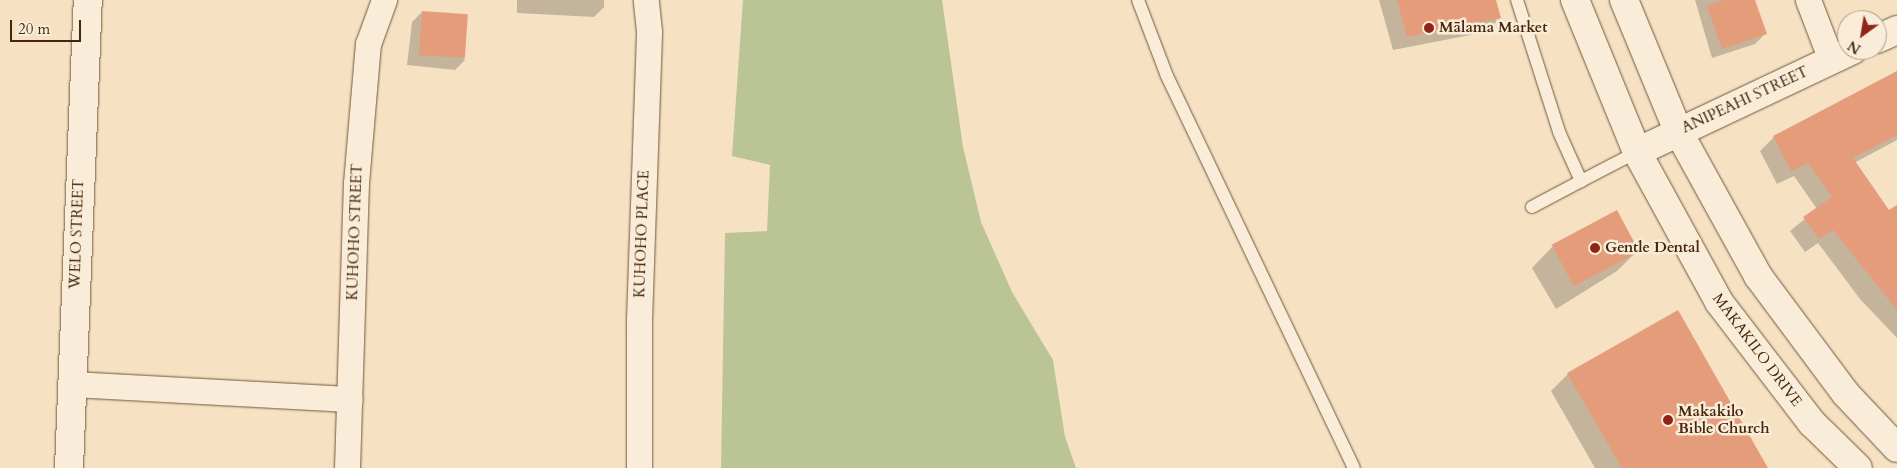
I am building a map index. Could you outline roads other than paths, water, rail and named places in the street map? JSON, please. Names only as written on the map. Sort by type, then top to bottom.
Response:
[{"type":"main road","name":"WELO STREET","points":[[69,468],[88,0]]},
{"type":"main road","name":"MAKAKILO DRIVE","points":[[1575,0],[1637,152],[1719,302],[1812,423],[1858,468]]},
{"type":"main road","points":[[1624,0],[1678,131],[1758,276],[1846,394],[1897,448]]},
{"type":"main road","name":"ANIPEAHI STREET","points":[[1637,152],[1837,57]]},
{"type":"street","name":"KUHOHO STREET","points":[[347,468],[356,183],[368,44],[384,0]]},
{"type":"street","name":"KUHOHO PLACE","points":[[639,468],[639,320],[649,31],[646,0]]},
{"type":"street","points":[[1808,0],[1837,47]]},
{"type":"street","points":[[71,384],[350,399]]},
{"type":"lane","points":[[1138,0],[1167,76],[1354,468]]},
{"type":"lane","points":[[1517,0],[1559,132],[1582,181]]},
{"type":"lane","points":[[1532,207],[1637,152]]},
{"type":"place","name":"Mālama Market","points":[[1429,28]]},
{"type":"place","name":"Gentle Dental","points":[[1595,248]]},
{"type":"place","name":"Makakilo Bible Church","points":[[1668,420]]}]
